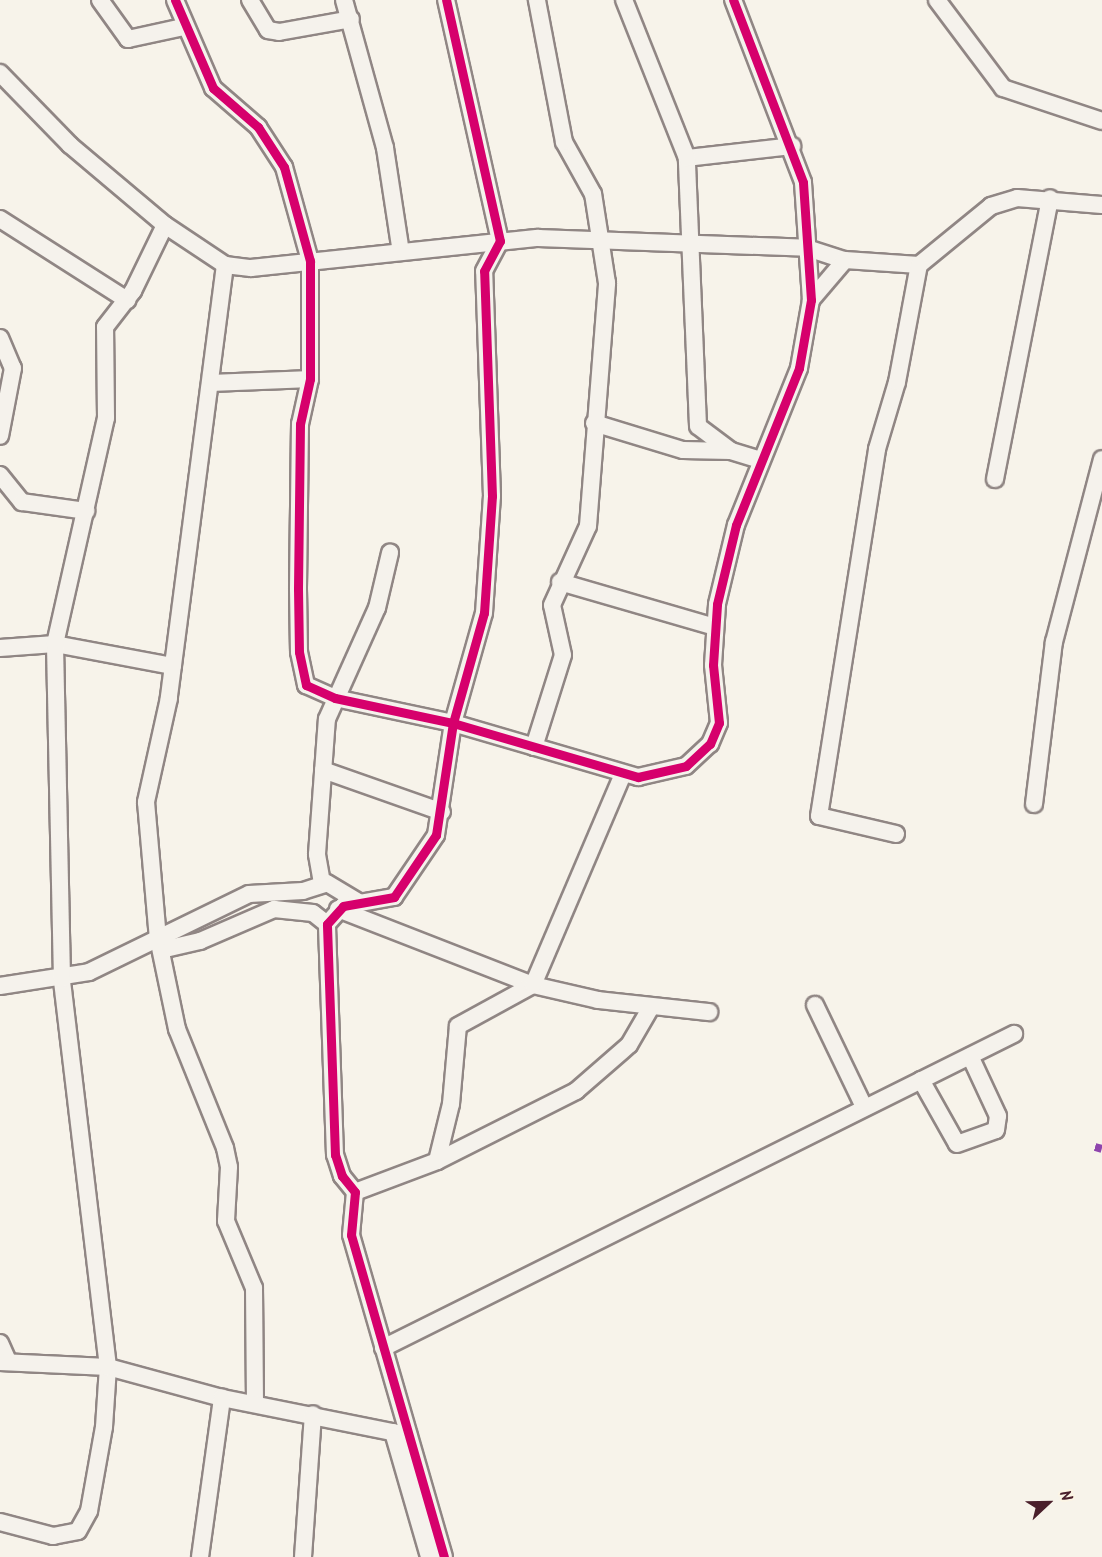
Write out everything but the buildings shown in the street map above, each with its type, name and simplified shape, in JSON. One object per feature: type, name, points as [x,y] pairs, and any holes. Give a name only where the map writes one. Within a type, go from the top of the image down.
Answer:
[{"type":"street","points":[[100,0],[128,39],[183,27]]},
{"type":"street","points":[[175,0],[183,27],[213,88],[272,144],[295,199],[310,261],[310,378],[300,424],[299,652],[306,685],[335,698],[453,723],[622,776],[669,773],[692,762],[710,744],[719,714],[715,627],[734,534],[760,460],[799,368],[812,300],[803,182],[792,146],[733,0]]},
{"type":"street","points":[[250,0],[268,30],[279,32],[351,19]]},
{"type":"street","points":[[344,0],[385,148],[401,252]]},
{"type":"street","points":[[429,1557],[383,1348],[351,1235],[356,1192],[342,1176],[335,1155],[327,924],[338,909],[359,902],[394,897],[435,835],[442,812],[453,723],[484,613],[492,496],[484,271],[500,241],[446,0]]},
{"type":"street","points":[[534,747],[563,655],[551,613],[560,582],[588,526],[594,423],[607,283],[604,242],[592,194],[564,142],[537,0]]},
{"type":"street","points":[[624,0],[687,158],[694,246],[698,426],[731,451]]},
{"type":"street","points":[[937,0],[1003,88],[1102,121]]},
{"type":"street","points":[[0,74],[70,145],[165,225],[225,265],[251,268],[500,241],[807,248],[845,260],[919,265]]},
{"type":"street","points":[[687,158],[792,146]]},
{"type":"street","points":[[896,834],[819,816],[877,449],[897,382],[919,265],[991,206],[1017,198],[1050,198],[1102,205]]},
{"type":"street","points":[[995,479],[1050,198]]},
{"type":"street","points":[[0,219],[128,300]]},
{"type":"street","points":[[0,1522],[53,1536],[78,1531],[85,1522],[104,1426],[108,1367],[62,979],[55,644],[106,418],[105,327],[128,300],[165,225]]},
{"type":"street","points":[[812,300],[845,260]]},
{"type":"street","points":[[225,265],[212,383],[173,666],[146,802],[159,944],[187,1061],[229,1167],[229,1234],[254,1288],[255,1403]]},
{"type":"street","points":[[0,339],[13,368],[0,436]]},
{"type":"street","points":[[212,383],[310,378]]},
{"type":"street","points":[[594,423],[684,450],[731,451],[760,460]]},
{"type":"street","points":[[1034,804],[1054,642],[1102,459]]},
{"type":"street","points":[[0,475],[6,496],[37,507],[86,511]]},
{"type":"street","points":[[322,883],[317,854],[327,719],[377,608],[390,553]]},
{"type":"street","points":[[560,582],[715,627]]},
{"type":"street","points":[[0,648],[55,644],[173,666]]},
{"type":"street","points":[[323,770],[442,812]]},
{"type":"street","points":[[436,1161],[451,1104],[458,1026],[532,985],[622,776]]},
{"type":"street","points":[[0,986],[62,979],[159,944],[249,894],[303,891],[322,883]]},
{"type":"street","points":[[322,883],[359,902]]},
{"type":"street","points":[[159,944],[200,941],[274,909],[312,913],[327,924]]},
{"type":"street","points":[[338,909],[532,985],[651,1007],[709,1012]]},
{"type":"street","points":[[815,1005],[864,1107]]},
{"type":"street","points":[[356,1192],[436,1161],[595,1078],[629,1045],[651,1007]]},
{"type":"street","points":[[383,1348],[1014,1034]]},
{"type":"street","points":[[921,1080],[957,1144],[996,1130],[998,1116],[970,1056]]},
{"type":"street","points":[[0,1343],[4,1362],[108,1367],[222,1398],[313,1414],[400,1433]]},
{"type":"street","points":[[200,1557],[222,1398]]},
{"type":"street","points":[[303,1557],[313,1414]]},
{"type":"street","points":[[400,1433],[444,1557]]},
{"type":"marked path","points":[[1095,1147],[1102,1149]]},
{"type":"cycle path","points":[[175,0],[213,88],[258,127],[284,167],[310,261],[310,379],[300,424],[298,589],[299,652],[306,685],[335,698],[453,723],[638,777],[686,766],[710,744],[719,723],[713,665],[717,604],[736,525],[799,368],[811,300],[803,182],[733,0]]},
{"type":"cycle path","points":[[444,1557],[351,1235],[355,1192],[342,1176],[335,1155],[327,924],[343,906],[394,897],[436,835],[453,723],[484,613],[492,496],[484,271],[500,241],[446,0]]}]
